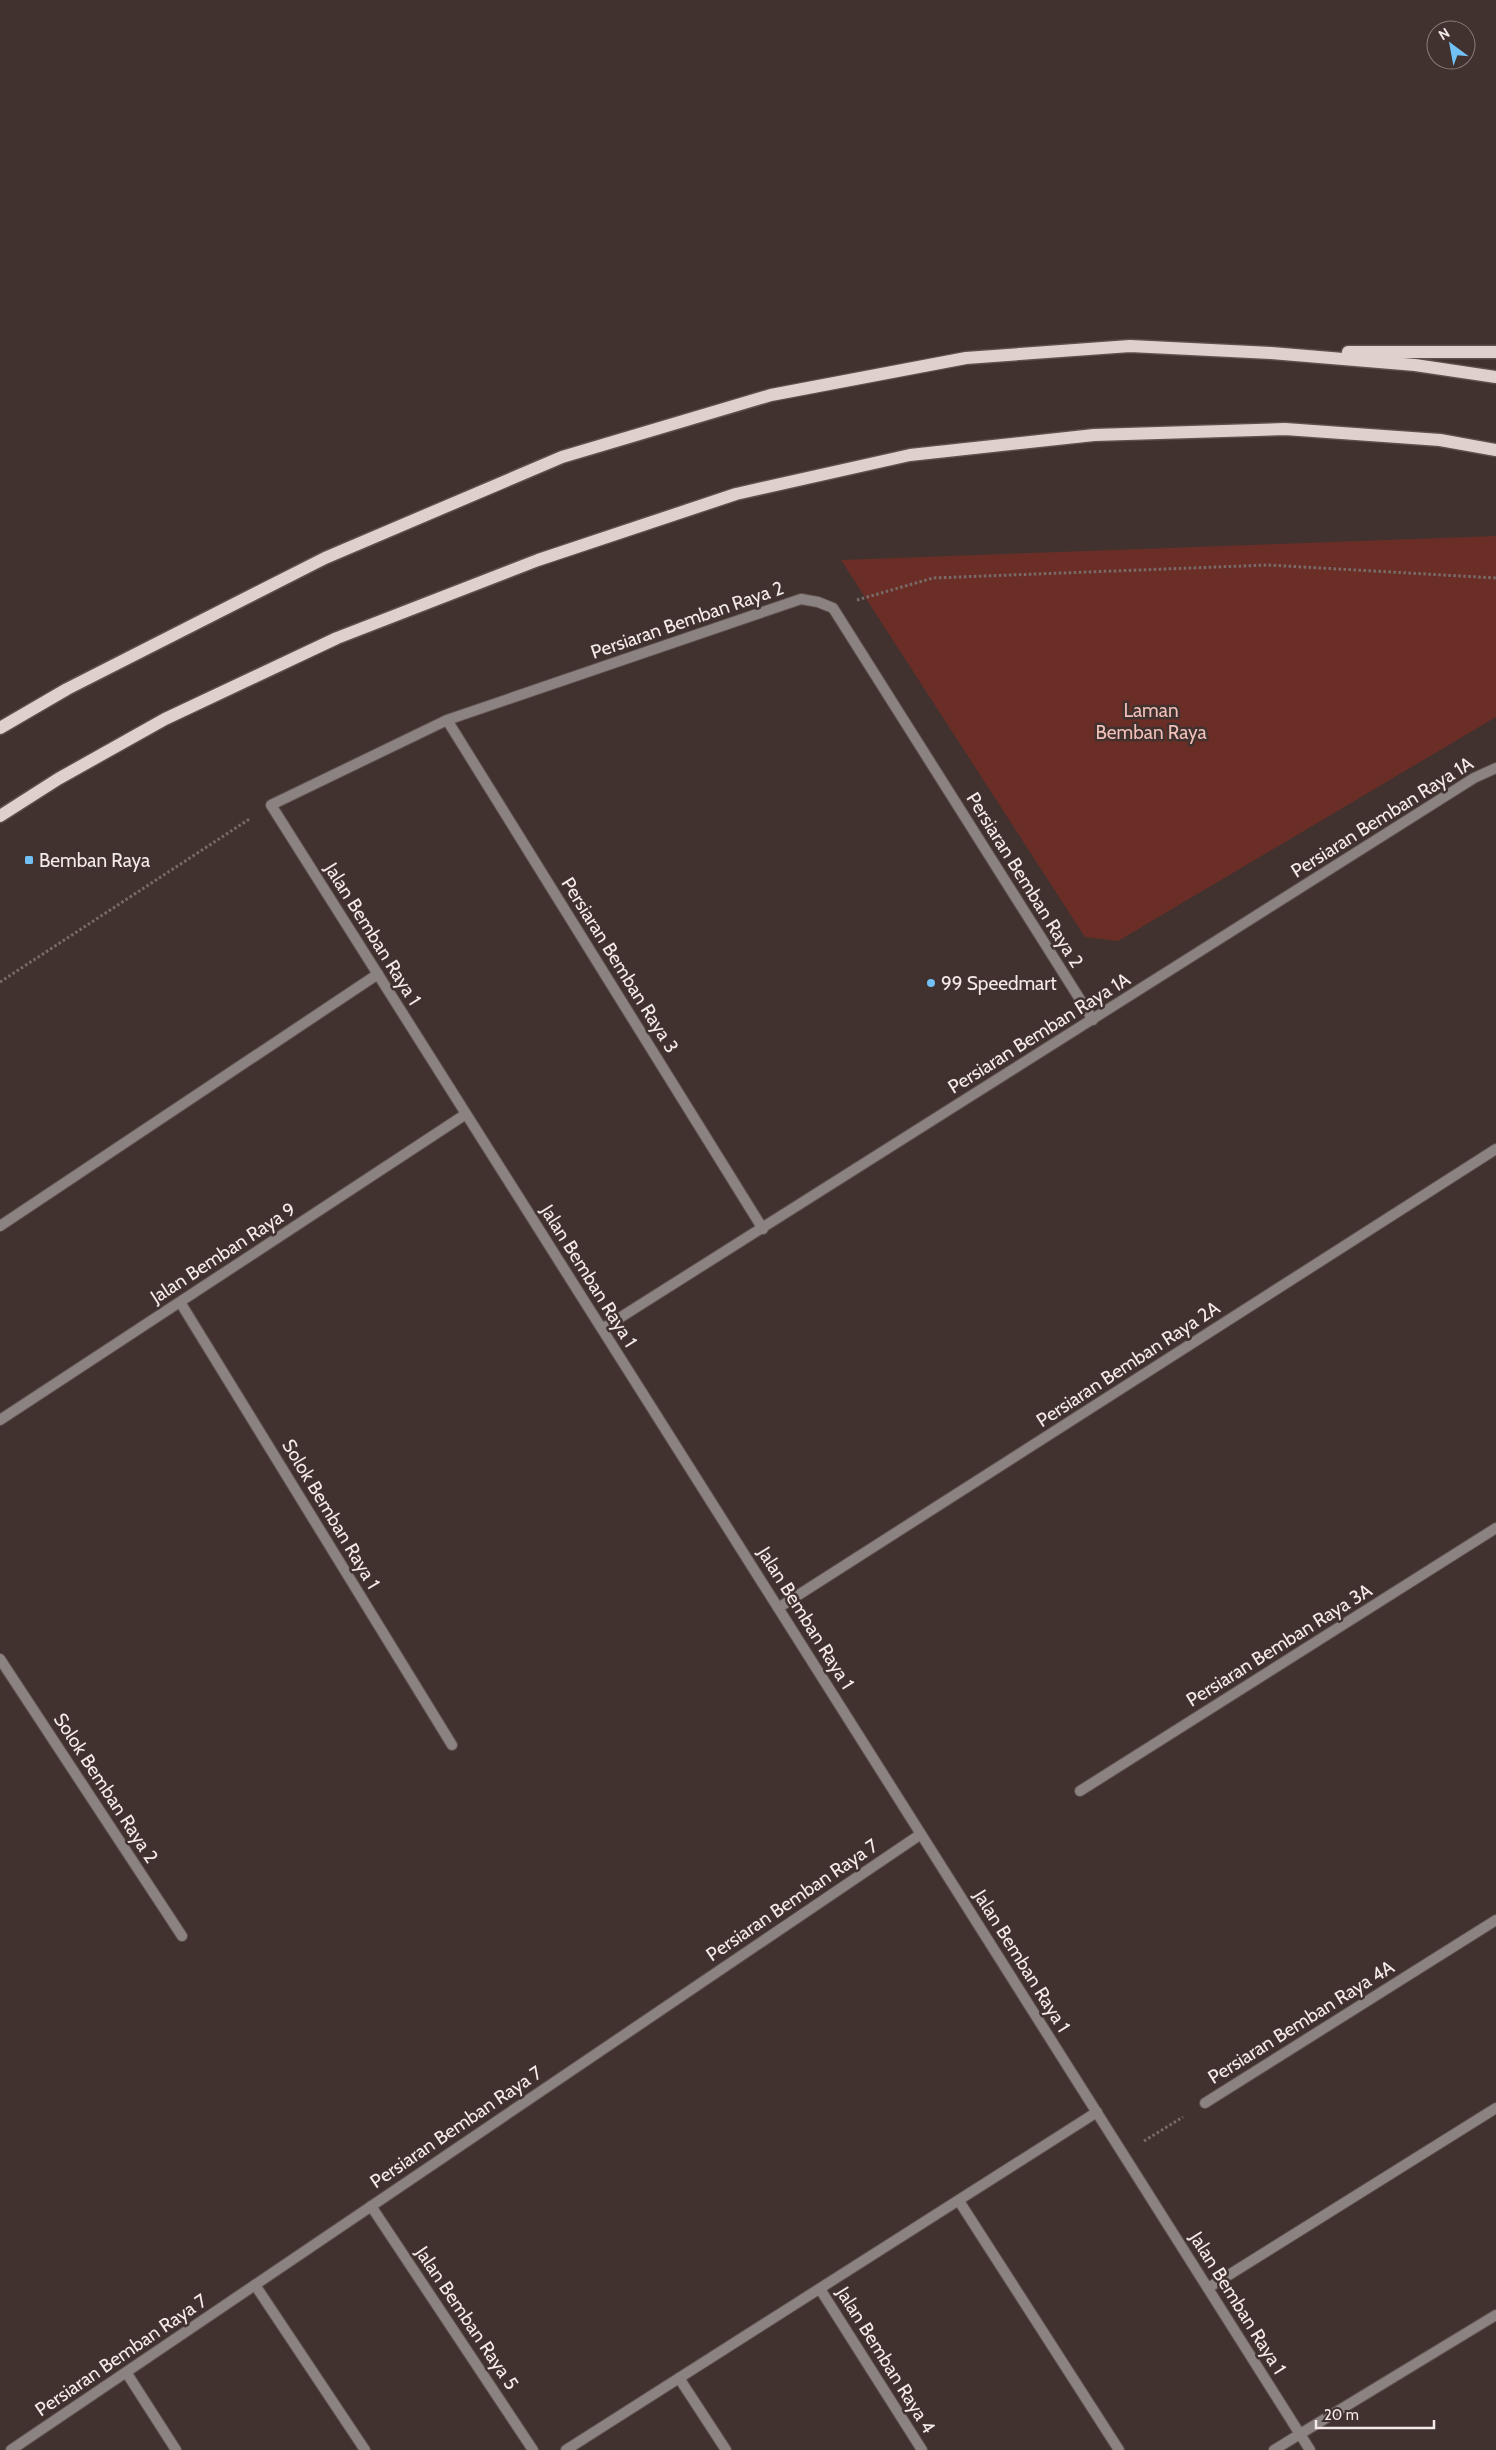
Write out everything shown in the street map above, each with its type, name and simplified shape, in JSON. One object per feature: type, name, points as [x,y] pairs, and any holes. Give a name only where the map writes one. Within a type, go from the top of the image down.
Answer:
[{"type":"main road","points":[[0,728],[67,689],[325,558],[562,457],[762,398],[966,358],[1130,346],[1270,352],[1496,352]]},
{"type":"main road","points":[[1270,352],[1415,365],[1496,378]]},
{"type":"main road","points":[[0,816],[58,779],[165,718],[337,638],[538,560],[736,494],[910,455],[1094,435],[1285,429],[1440,440],[1496,450]]},
{"type":"street","name":"Persiaran Bemban Raya 2","points":[[271,805],[447,720],[801,600],[818,602],[833,608],[1093,1020]]},
{"type":"street","name":"Persiaran Bemban Raya 3","points":[[447,720],[762,1229]]},
{"type":"street","name":"Persiaran Bemban Raya 1A","points":[[602,1329],[1474,778],[1496,768]]},
{"type":"street","name":"Jalan Bemban Raya 1","points":[[271,805],[1310,2450]]},
{"type":"street","points":[[0,1226],[378,974]]},
{"type":"street","name":"Jalan Bemban Raya 9","points":[[0,1420],[466,1114]]},
{"type":"street","name":"Persiaran Bemban Raya 2A","points":[[778,1608],[1496,1149]]},
{"type":"street","name":"Solok Bemban Raya 1","points":[[180,1302],[452,1745]]},
{"type":"street","name":"Persiaran Bemban Raya 3A","points":[[1080,1791],[1496,1528]]},
{"type":"street","name":"Solok Bemban Raya 2","points":[[0,1659],[182,1936]]},
{"type":"street","name":"Persiaran Bemban Raya 7","points":[[11,2450],[921,1834]]},
{"type":"street","name":"Persiaran Bemban Raya 4A","points":[[1205,2103],[1496,1920]]},
{"type":"street","points":[[1208,2288],[1496,2108]]},
{"type":"street","points":[[566,2450],[1096,2112]]},
{"type":"street","points":[[959,2200],[1119,2450]]},
{"type":"street","name":"Jalan Bemban Raya 5","points":[[371,2206],[534,2450]]},
{"type":"street","points":[[255,2285],[365,2450]]},
{"type":"street","name":"Jalan Bemban Raya 4","points":[[820,2289],[922,2450]]},
{"type":"street","points":[[1274,2450],[1496,2315]]},
{"type":"street","points":[[126,2372],[176,2450]]},
{"type":"street","points":[[679,2378],[726,2450]]},
{"type":"path","points":[[833,608],[933,578],[1268,565],[1496,578]]},
{"type":"path","points":[[0,982],[271,805]]},
{"type":"path","name":"Persiaran Bemban Raya 4A","points":[[1124,2154],[1205,2103]]},
{"type":"green space","name":"Laman Bemban Raya","points":[[1496,536],[1496,717],[1118,941],[1085,937],[841,560]]},
{"type":"place","name":"Bemban Raya","points":[[29,860]]},
{"type":"place","name":"99 Speedmart","points":[[931,983]]}]
